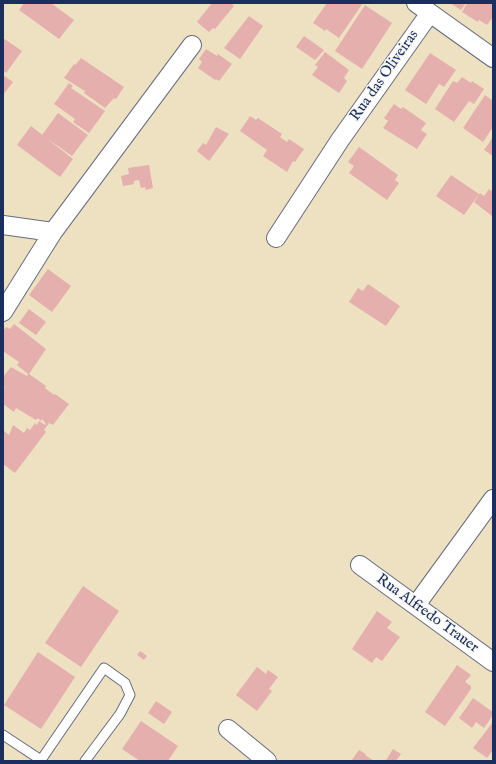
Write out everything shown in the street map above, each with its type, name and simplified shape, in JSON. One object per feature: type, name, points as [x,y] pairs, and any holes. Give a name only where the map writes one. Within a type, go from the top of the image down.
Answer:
[{"type":"street","points":[[423,8],[493,58]]},
{"type":"street","name":"Rua das Oliveiras","points":[[276,238],[423,8]]},
{"type":"street","points":[[3,312],[53,232],[192,45]]},
{"type":"street","points":[[3,225],[53,232]]},
{"type":"street","points":[[416,605],[493,499]]},
{"type":"street","name":"Rua Alfredo Trauer","points":[[360,565],[493,662]]},
{"type":"street","points":[[228,729],[267,761]]},
{"type":"lane","points":[[3,735],[42,760],[104,668],[125,683],[130,695],[120,714],[85,761]]},
{"type":"building","points":[[24,3],[51,3],[74,20],[59,39],[19,10]]},
{"type":"building","points":[[212,3],[231,3],[234,6],[215,29],[213,28],[209,32],[197,22]]},
{"type":"building","points":[[327,3],[363,3],[339,38],[326,29],[325,31],[313,23]]},
{"type":"building","points":[[450,3],[466,3],[461,10]]},
{"type":"building","points":[[467,3],[493,3],[493,17],[487,25],[479,20],[478,22],[462,12]]},
{"type":"building","points":[[365,5],[392,23],[362,69],[335,51]]},
{"type":"building","points":[[249,16],[263,26],[240,59],[224,48]]},
{"type":"building","points":[[304,36],[324,50],[315,60],[296,47]]},
{"type":"building","points":[[3,38],[22,51],[6,73],[3,71]]},
{"type":"building","points":[[206,49],[217,56],[218,54],[232,64],[219,81],[216,79],[215,80],[198,68],[202,62],[199,59]]},
{"type":"building","points":[[325,52],[349,70],[344,78],[347,81],[339,93],[312,75],[318,67],[315,65]]},
{"type":"building","points":[[430,53],[456,70],[444,87],[439,84],[426,104],[405,90]]},
{"type":"building","points":[[81,58],[124,87],[116,99],[114,98],[105,108],[84,93],[85,91],[64,78],[74,64],[75,65]]},
{"type":"building","points":[[3,75],[13,82],[3,95]]},
{"type":"building","points":[[462,77],[471,83],[472,81],[484,89],[474,104],[469,101],[454,122],[435,109],[453,81],[457,83]]},
{"type":"building","points":[[69,83],[73,86],[71,88],[105,111],[89,133],[73,122],[75,119],[54,104]]},
{"type":"building","points":[[485,95],[493,101],[493,127],[483,142],[463,128]]},
{"type":"building","points":[[394,104],[401,109],[403,107],[426,123],[421,130],[427,134],[417,149],[383,128],[388,121],[384,118]]},
{"type":"building","points":[[58,113],[88,135],[72,156],[42,135]]},
{"type":"building","points":[[250,116],[256,120],[258,118],[282,134],[280,137],[287,142],[289,139],[304,149],[295,162],[293,161],[287,172],[263,156],[267,150],[240,131]]},
{"type":"building","points":[[31,126],[73,159],[60,177],[17,145]]},
{"type":"building","points":[[216,127],[229,134],[209,161],[197,151],[203,143],[206,145]]},
{"type":"building","points":[[493,137],[493,156],[484,150]]},
{"type":"building","points":[[359,147],[398,175],[395,180],[399,183],[387,200],[349,173],[354,166],[348,162]]},
{"type":"building","points":[[149,165],[153,188],[146,190],[145,187],[141,188],[139,180],[134,181],[134,184],[123,186],[121,176],[129,174],[128,168]]},
{"type":"building","points":[[451,175],[479,194],[464,215],[436,196]]},
{"type":"building","points":[[489,189],[493,192],[492,216],[474,202],[480,193],[484,196]]},
{"type":"building","points":[[48,269],[71,286],[52,312],[29,295]]},
{"type":"building","points":[[368,284],[400,306],[386,326],[349,302],[358,288],[363,291]]},
{"type":"building","points":[[29,309],[46,322],[36,335],[19,323]]},
{"type":"building","points":[[14,324],[46,349],[29,374],[46,386],[45,388],[54,395],[55,394],[69,404],[53,425],[49,423],[44,430],[46,432],[15,473],[3,464],[4,431],[9,435],[13,425],[24,433],[27,428],[30,430],[35,423],[37,425],[39,421],[45,425],[46,424],[42,419],[41,421],[38,418],[36,420],[16,408],[14,412],[3,404],[3,391],[5,387],[3,386],[3,377],[11,367],[27,376],[28,374],[17,365],[19,362],[3,351],[3,331],[6,327],[10,329]]},
{"type":"building","points":[[83,586],[119,611],[81,667],[45,643]]},
{"type":"building","points":[[377,611],[392,622],[387,628],[400,637],[382,661],[376,657],[372,663],[352,649]]},
{"type":"building","points":[[140,651],[147,656],[144,660],[137,655]]},
{"type":"building","points":[[38,652],[75,677],[41,729],[4,705]]},
{"type":"building","points":[[457,665],[471,675],[465,682],[471,686],[471,689],[445,726],[425,712]]},
{"type":"building","points":[[257,667],[266,674],[268,670],[278,677],[269,689],[272,691],[257,711],[236,695]]},
{"type":"building","points":[[473,698],[493,712],[493,715],[484,728],[476,722],[472,728],[459,718]]},
{"type":"building","points":[[156,701],[172,712],[164,724],[148,713]]},
{"type":"building","points":[[141,721],[178,746],[168,761],[140,761],[122,749]]},
{"type":"building","points":[[493,722],[493,750],[487,758],[473,748]]},
{"type":"building","points":[[393,749],[401,754],[396,761],[386,760]]},
{"type":"building","points":[[359,750],[366,754],[365,755],[374,761],[351,761]]}]
